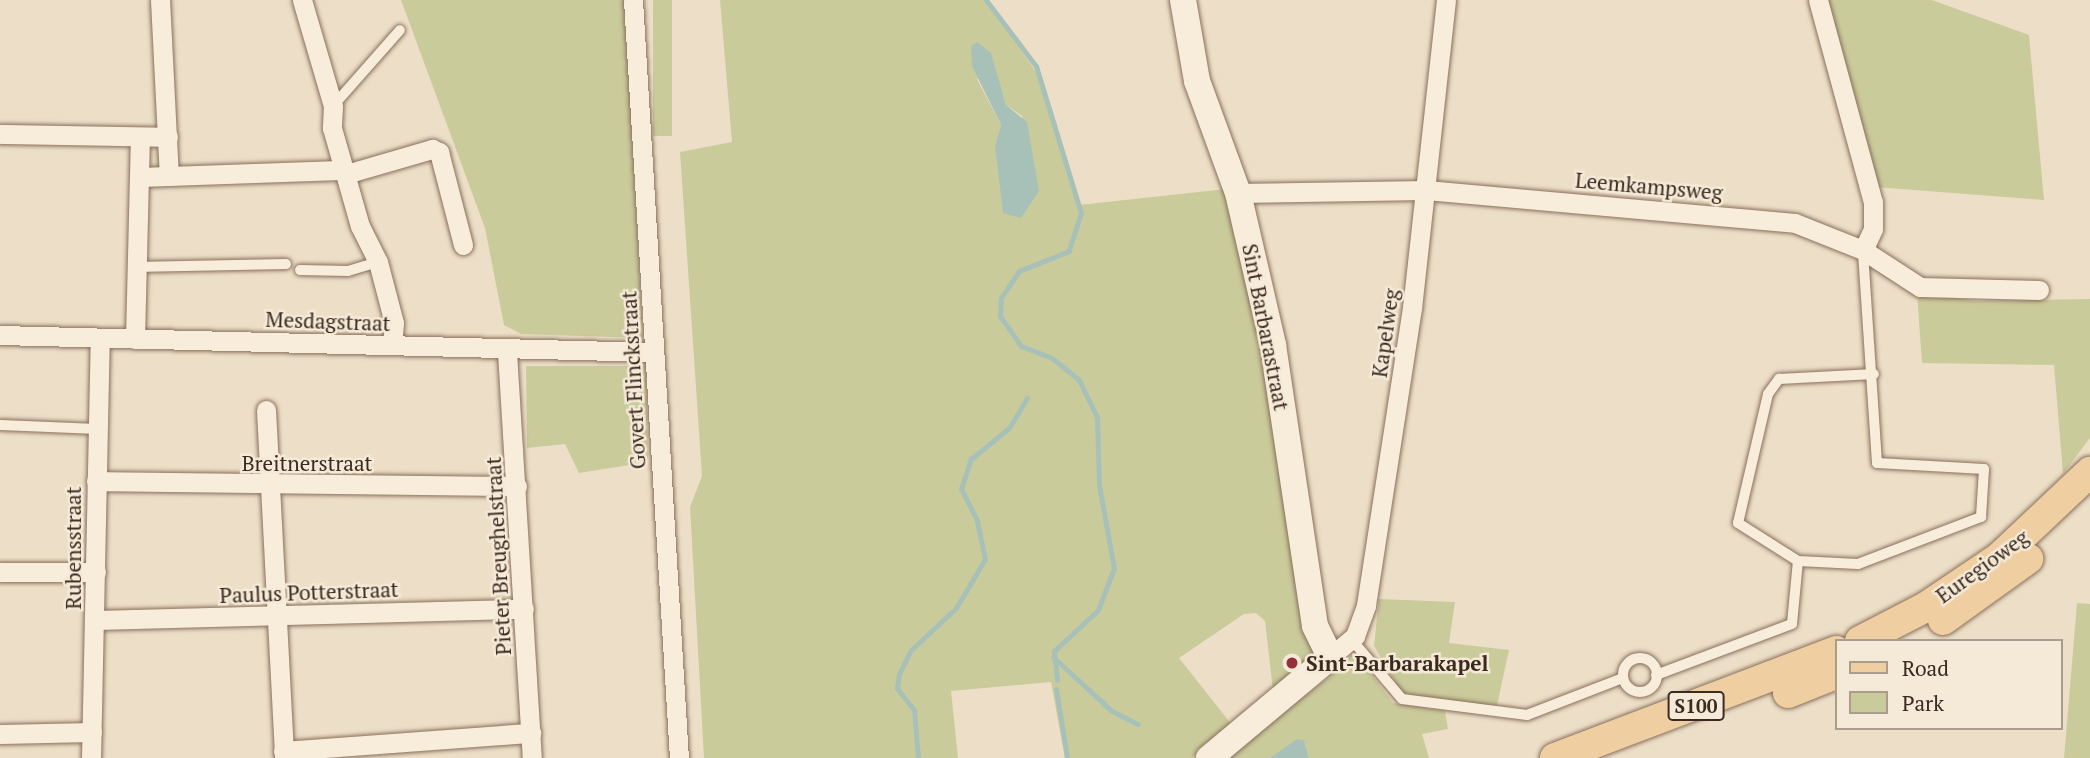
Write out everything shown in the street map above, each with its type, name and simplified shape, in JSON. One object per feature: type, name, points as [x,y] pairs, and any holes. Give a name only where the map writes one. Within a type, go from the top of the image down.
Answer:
[{"type":"main road","name":"Euregioweg","points":[[1864,639],[1926,607],[2000,556],[2090,472]]},
{"type":"main road","name":"Euregioweg","points":[[1910,639],[2010,575],[2090,500]]},
{"type":"main road","name":"S100","points":[[1555,758],[1834,652]]},
{"type":"main road","name":"S100","points":[[1611,758],[1834,675]]},
{"type":"street","points":[[160,0],[169,176]]},
{"type":"street","points":[[302,0],[333,106],[332,128],[378,262],[394,323],[393,345]]},
{"type":"street","name":"Govert Flinckstraat","points":[[633,0],[679,758]]},
{"type":"street","name":"Sint Barbarastraat","points":[[1183,0],[1197,81],[1238,193],[1273,345],[1315,626],[1330,657]]},
{"type":"street","name":"Kapelweg","points":[[1352,640],[1366,605],[1426,190],[1446,0]]},
{"type":"street","points":[[1818,0],[1873,202],[1873,229],[1863,250]]},
{"type":"street","points":[[0,134],[168,137]]},
{"type":"street","points":[[135,338],[134,267],[142,177],[140,137]]},
{"type":"street","points":[[142,177],[345,172],[432,149],[439,152],[463,245]]},
{"type":"street","name":"Leemkampsweg","points":[[1238,193],[1426,190],[1795,223],[1863,250],[1920,287],[2039,290]]},
{"type":"street","name":"Mesdagstraat","points":[[0,335],[393,345],[507,352],[654,352]]},
{"type":"street","name":"Rubensstraat","points":[[91,758],[100,338]]},
{"type":"street","name":"Pieter Breughelstraat","points":[[507,352],[532,758]]},
{"type":"street","points":[[266,410],[283,754],[531,733]]},
{"type":"street","name":"Breitnerstraat","points":[[96,481],[269,487],[517,486]]},
{"type":"street","points":[[0,572],[96,572]]},
{"type":"street","name":"Paulus Potterstraat","points":[[96,620],[524,608]]},
{"type":"street","points":[[1209,758],[1352,640]]},
{"type":"street","points":[[0,734],[92,732]]},
{"type":"lane","points":[[333,106],[400,30]]},
{"type":"lane","points":[[1863,250],[1874,374],[1877,463],[1984,470],[1981,517],[1857,564],[1798,561],[1738,523],[1768,394],[1779,379],[1874,374]]},
{"type":"lane","points":[[300,270],[348,271],[378,262]]},
{"type":"lane","points":[[134,267],[286,264]]},
{"type":"lane","points":[[0,425],[98,429]]},
{"type":"lane","points":[[1657,675],[1649,661],[1638,658],[1625,667],[1623,678],[1628,688],[1644,692],[1657,675],[1792,624],[1798,561]]},
{"type":"lane","points":[[1352,640],[1402,699],[1527,715],[1623,678]]},
{"type":"green space","points":[[401,0],[625,0],[643,338],[521,334],[504,325],[485,228]]},
{"type":"green space","points":[[653,0],[672,0],[672,136],[653,136]]},
{"type":"green space","points":[[720,0],[986,0],[1037,73],[1079,205],[1226,189],[1251,291],[1289,538],[1328,642],[1273,690],[1265,621],[1256,613],[1244,614],[1179,658],[1232,725],[1191,758],[1065,758],[1051,682],[951,691],[958,758],[704,758],[690,507],[702,476],[680,152],[732,142]],"holes":[[[995,71],[1006,105],[1022,116],[1031,153],[995,145],[1001,125],[977,79]]]},
{"type":"green space","points":[[1823,0],[1932,0],[2029,35],[2044,200],[1875,187]]},
{"type":"green space","points":[[1917,293],[1975,301],[2090,299],[2090,438],[2063,474],[2054,365],[1922,363]]},
{"type":"green space","points":[[526,366],[646,366],[648,462],[579,473],[565,444],[527,448]]},
{"type":"green space","points":[[1379,599],[1455,602],[1449,643],[1509,650],[1496,710],[1402,693],[1374,646]]},
{"type":"green space","points":[[2077,603],[2090,604],[2090,758],[2064,758]]},
{"type":"green space","points":[[1354,652],[1393,703],[1445,711],[1448,729],[1422,734],[1429,758],[1309,758],[1304,741],[1270,758],[1219,758],[1334,674]]},
{"type":"water","points":[[977,42],[991,53],[1006,105],[1027,122],[1039,191],[1021,218],[1003,213],[995,145],[1001,125],[972,66],[971,46]]},
{"type":"water","points":[[1297,739],[1304,740],[1309,758],[1270,758]]},
{"type":"waterway","points":[[986,0],[1036,66],[1081,213],[1069,251],[1019,271],[1001,298],[1000,316],[1021,346],[1052,358],[1079,380],[1097,417],[1099,485],[1114,568],[1098,610],[1054,651],[1057,680]]},
{"type":"waterway","points":[[918,758],[914,710],[897,688],[899,674],[910,651],[956,608],[985,559],[977,520],[961,489],[971,459],[1009,428],[1027,398]]},
{"type":"waterway","points":[[1053,657],[1112,711],[1138,724]]},
{"type":"waterway","points":[[1056,689],[1067,758]]},
{"type":"place","name":"Sint-Barbarakapel","points":[[1292,663]]}]
